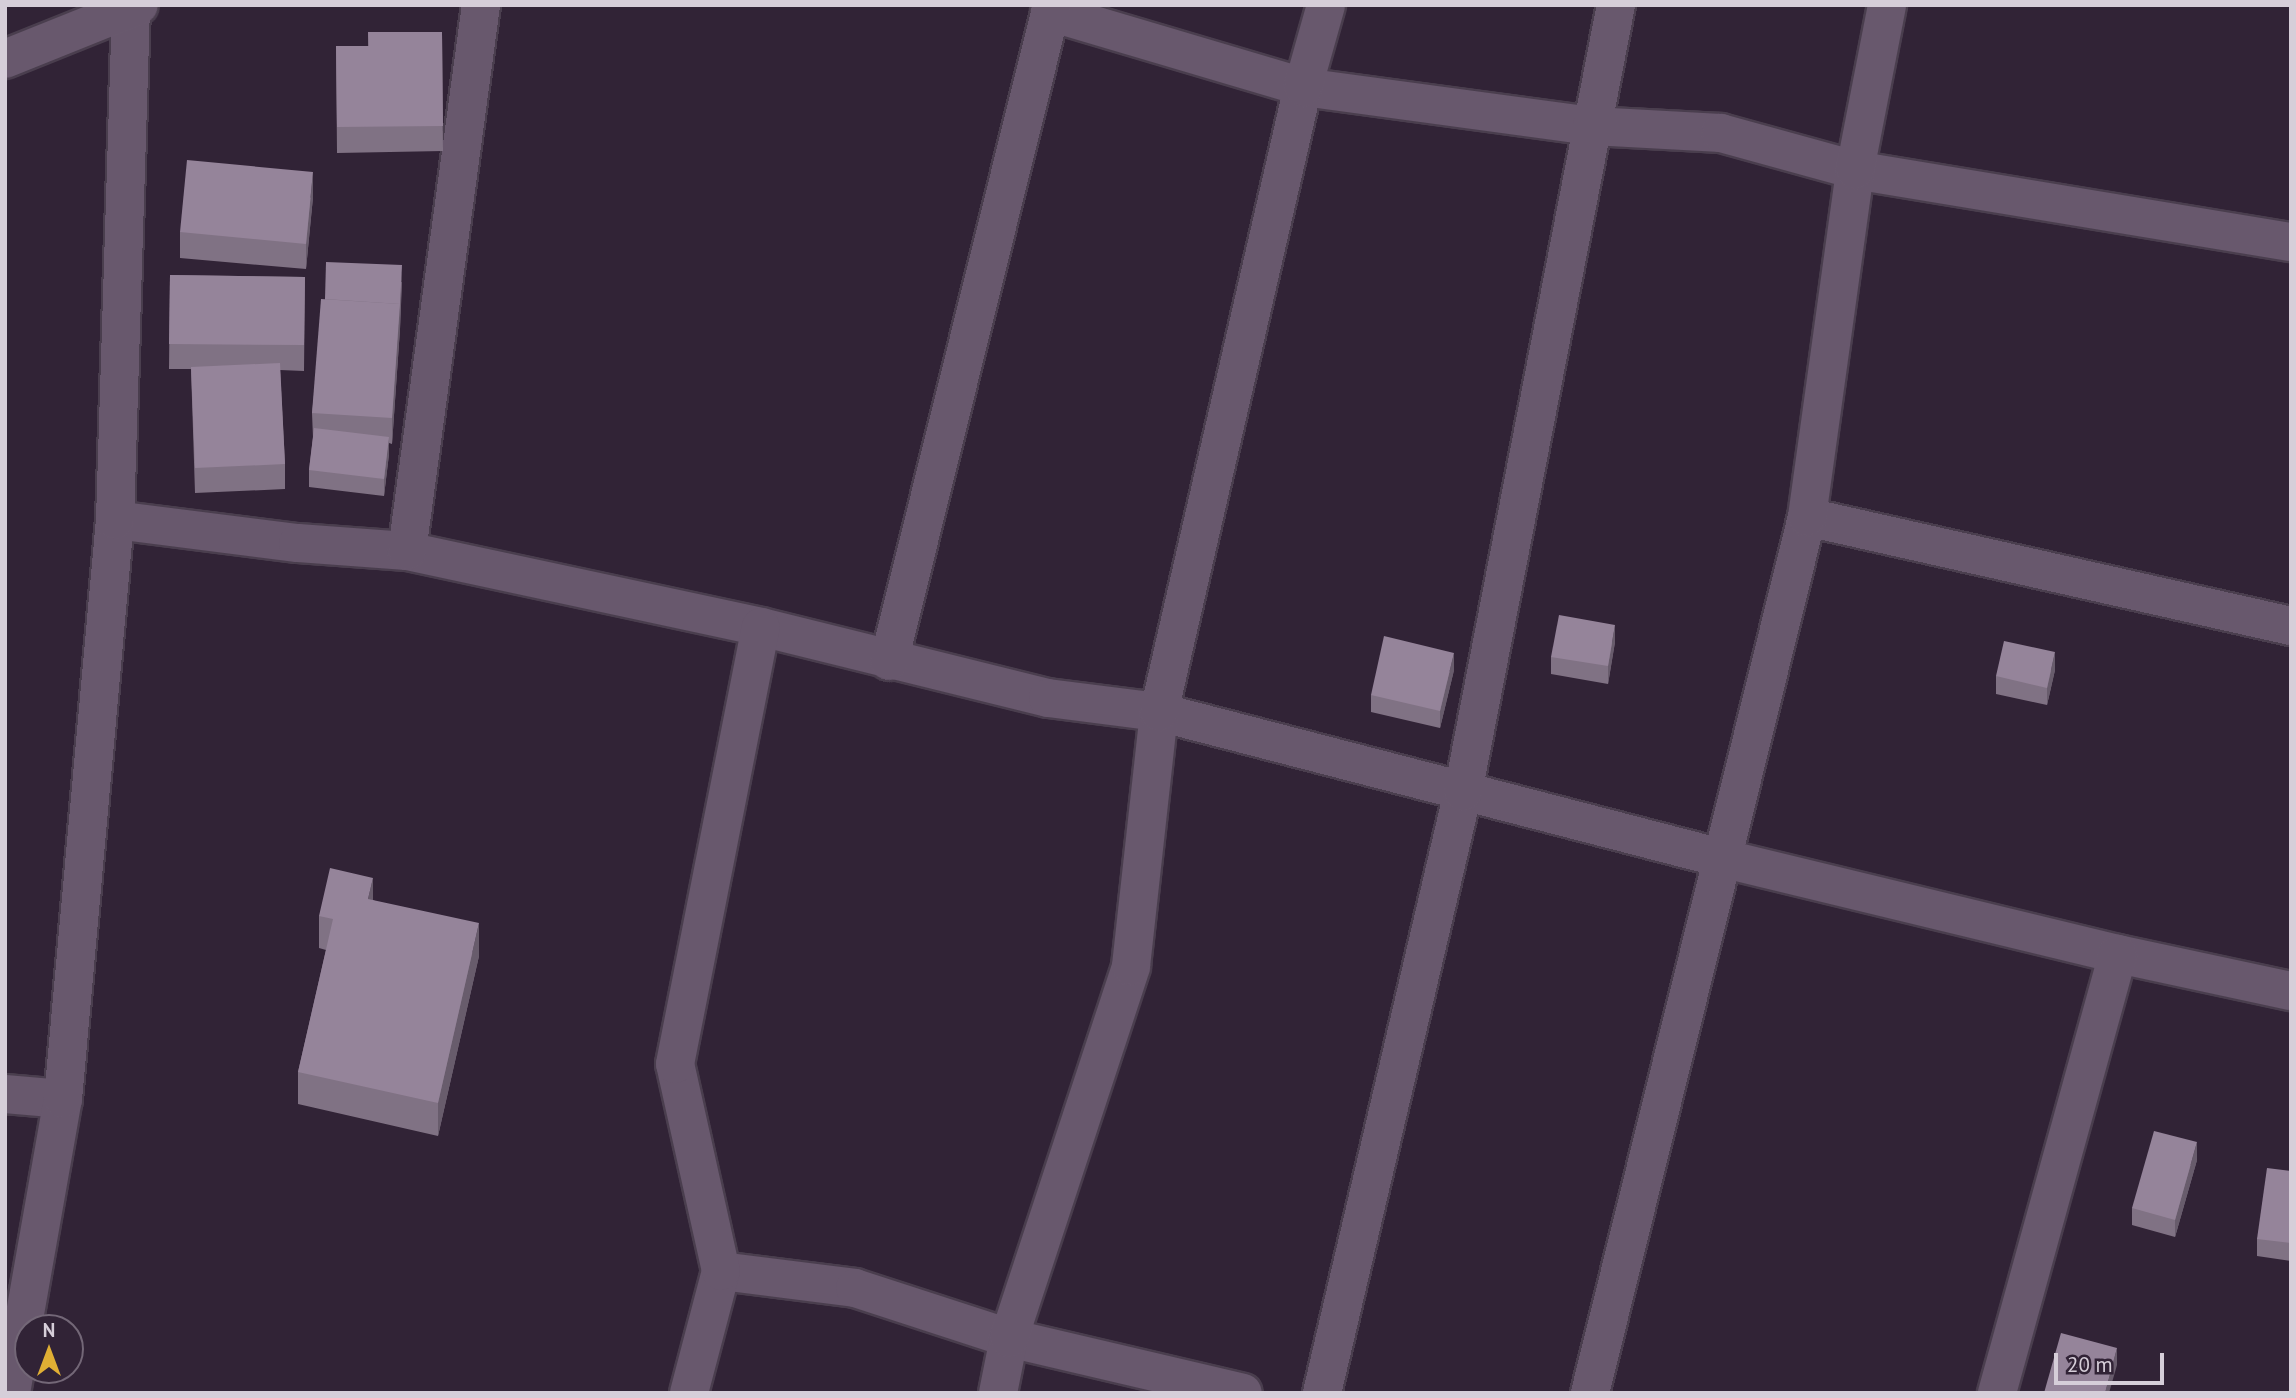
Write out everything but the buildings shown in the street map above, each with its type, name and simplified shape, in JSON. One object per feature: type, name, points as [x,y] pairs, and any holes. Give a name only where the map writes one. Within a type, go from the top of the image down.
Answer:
[{"type":"street","points":[[407,551],[481,5]]},
{"type":"street","points":[[998,1393],[1009,1338],[1131,966],[1159,712],[1303,87],[1326,5]]},
{"type":"street","points":[[1322,1393],[1463,792],[1616,5]]},
{"type":"street","points":[[1590,1393],[1725,859],[1807,517],[1856,170],[1887,5]]},
{"type":"street","points":[[5,59],[135,6],[116,520],[80,875],[64,1099],[11,1393]]},
{"type":"street","points":[[889,661],[1051,9],[1303,87],[1592,126],[1721,133],[1856,170],[2291,242]]},
{"type":"street","points":[[1807,517],[2291,626]]},
{"type":"street","points":[[116,520],[407,551],[761,626],[889,661],[1048,698],[1159,712],[1725,859],[2118,954],[2291,991]]},
{"type":"street","points":[[689,1393],[721,1271],[675,1064],[761,626]]},
{"type":"street","points":[[1997,1393],[2118,954]]},
{"type":"street","points":[[5,1094],[64,1099]]},
{"type":"street","points":[[721,1271],[855,1288],[1009,1338],[1243,1393]]}]
